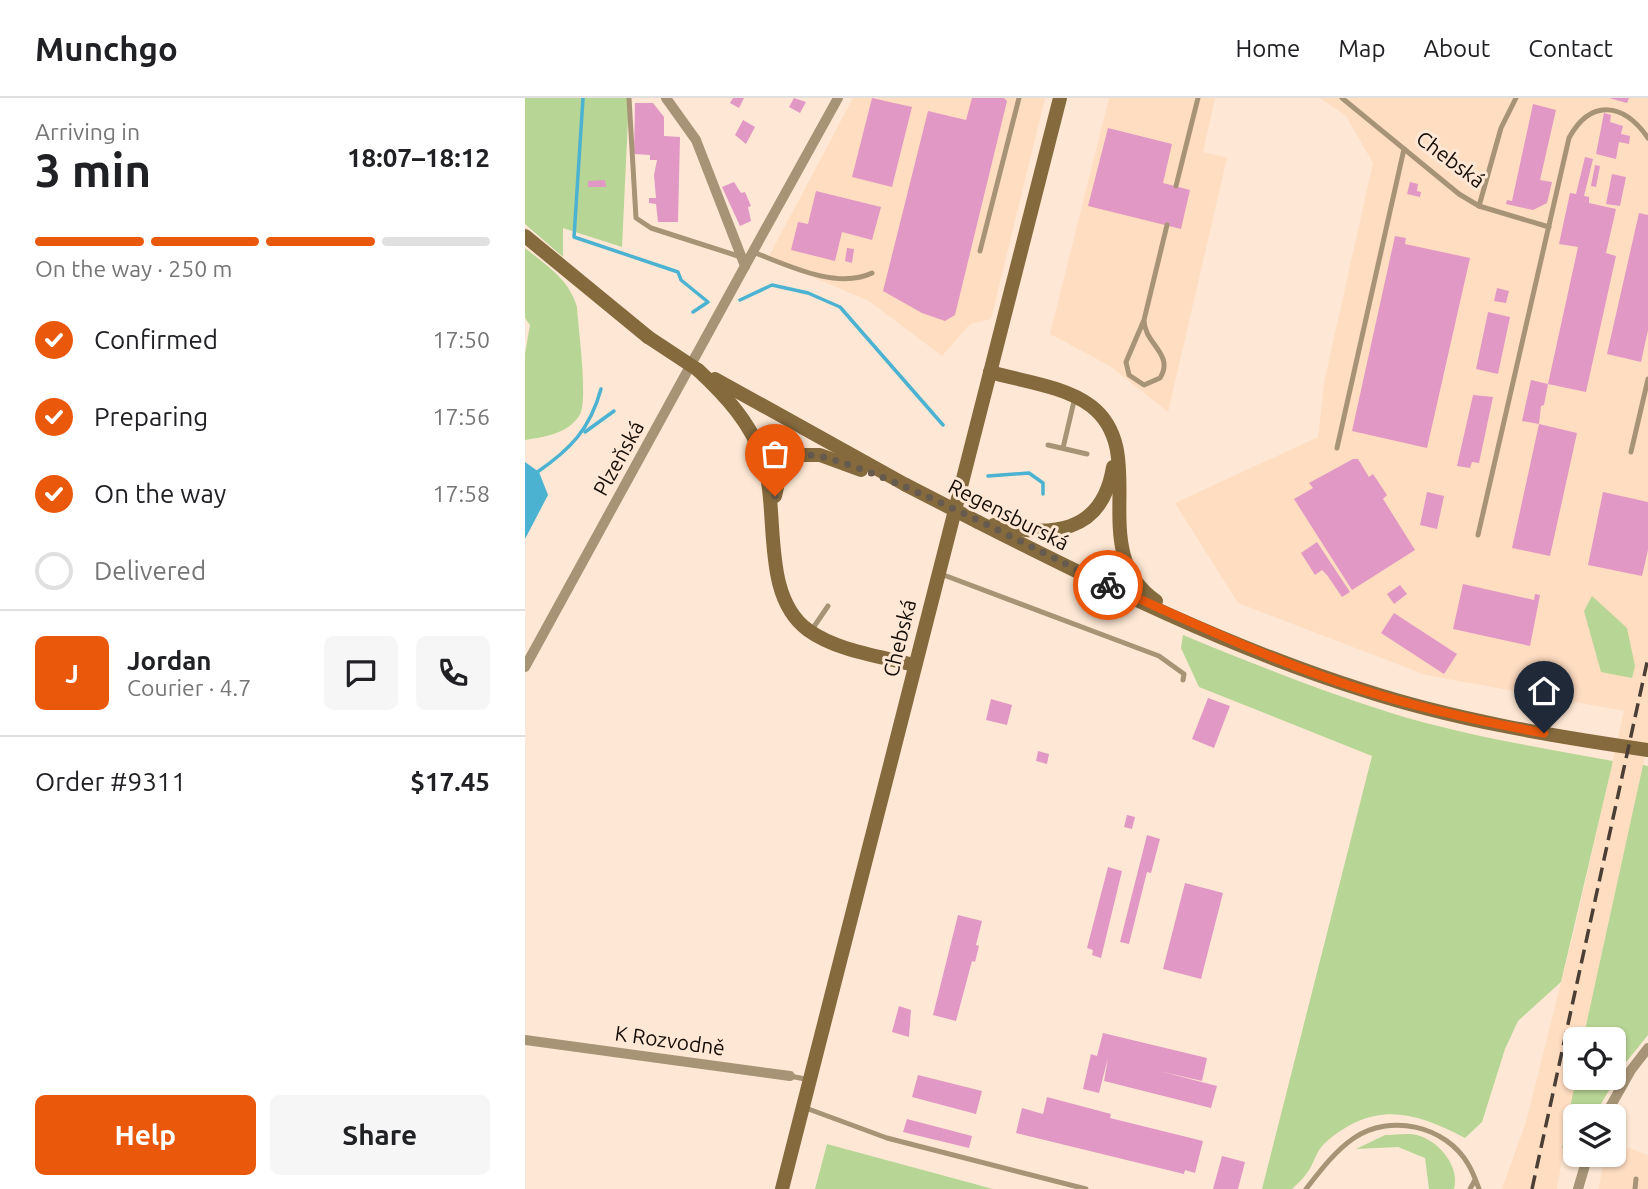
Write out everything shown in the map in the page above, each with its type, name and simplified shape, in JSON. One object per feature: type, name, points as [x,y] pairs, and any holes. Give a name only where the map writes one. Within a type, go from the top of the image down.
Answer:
[{"type":"main road","name":"Chebská","points":[[782,1189],[1060,98]]},
{"type":"main road","points":[[525,236],[634,327],[719,385],[757,442],[766,470],[773,511],[779,586],[792,613],[811,631],[837,644],[914,665]]},
{"type":"main road","points":[[990,372],[1075,396],[1093,407],[1113,438],[1118,467],[1118,526],[1123,558],[1149,597],[1190,621]]},
{"type":"main road","name":"Regensburská","points":[[719,385],[886,477],[978,522],[1009,533],[1190,621],[1361,690],[1444,714],[1648,750]]},
{"type":"main road","points":[[1009,533],[1065,529],[1091,514],[1103,498],[1112,477],[1113,438]]},
{"type":"main road","points":[[773,511],[781,470],[797,455],[820,455],[886,477]]},
{"type":"street","points":[[666,98],[696,140],[743,262]]},
{"type":"street","name":"Plzeňská","points":[[525,667],[743,262],[753,252],[838,98]]},
{"type":"street","name":"K Rozvodně","points":[[525,1040],[790,1076]]},
{"type":"street","points":[[1612,1104],[1631,1070],[1648,1048]]},
{"type":"street","points":[[1578,1189],[1584,1167]]},
{"type":"lane","points":[[629,98],[636,218],[651,228],[743,262]]},
{"type":"lane","points":[[980,251],[1019,98]]},
{"type":"lane","points":[[1177,186],[1198,98]]},
{"type":"lane","name":"Chebská","points":[[1342,98],[1459,194],[1479,206],[1501,128],[1516,98]]},
{"type":"lane","points":[[1478,535],[1569,138],[1578,122],[1597,109],[1619,111],[1637,122],[1648,138]]},
{"type":"lane","points":[[1338,448],[1404,149]]},
{"type":"lane","points":[[1479,206],[1549,227]]},
{"type":"lane","points":[[1144,320],[1146,334],[1162,354],[1165,367],[1160,378],[1144,385],[1133,380],[1126,369],[1128,355],[1144,320],[1167,225]]},
{"type":"lane","points":[[753,252],[789,266],[835,278],[857,280],[872,273]]},
{"type":"lane","points":[[1631,452],[1648,379]]},
{"type":"lane","points":[[1063,448],[1075,396]]},
{"type":"lane","points":[[1048,445],[1087,454]]},
{"type":"lane","points":[[938,573],[1159,656],[1184,674],[1183,680]]},
{"type":"lane","points":[[811,631],[828,606]]},
{"type":"lane","name":"K Rozvodně","points":[[790,1076],[810,1080]]},
{"type":"lane","points":[[803,1107],[887,1138],[1086,1189]]},
{"type":"lane","points":[[1306,1189],[1324,1166],[1355,1137],[1380,1126],[1418,1126],[1443,1139],[1467,1162],[1479,1189]]},
{"type":"lane","points":[[1635,1189],[1636,1179]]},
{"type":"lane","points":[[1470,1189],[1475,1180]]},
{"type":"shaded area","points":[[853,98],[1045,98],[991,319],[970,324],[942,356],[869,301],[768,258]]},
{"type":"shaded area","points":[[1109,98],[1215,98],[1203,152],[1227,158],[1168,412],[1110,366],[1050,334]]},
{"type":"shaded area","points":[[1320,98],[1648,98],[1648,743],[1586,1027],[1563,1027],[1563,1090],[1574,1090],[1572,1104],[1563,1104],[1563,1154],[1557,1189],[1502,1189],[1526,1122],[1575,927],[1624,711],[1426,675],[1238,603],[1175,503],[1318,437],[1324,383],[1373,163],[1346,116]]},
{"type":"shaded area","points":[[1626,1147],[1648,1155],[1648,1189],[1599,1189],[1602,1167],[1626,1167]]},
{"type":"green space","points":[[525,98],[629,98],[622,247],[563,228],[563,257],[525,224]]},
{"type":"green space","points":[[525,248],[563,281],[577,307],[583,397],[579,416],[568,427],[555,434],[525,440],[525,354],[530,325],[525,318]]},
{"type":"green space","points":[[1592,596],[1627,628],[1635,666],[1632,678],[1601,672],[1584,611]]},
{"type":"green space","points":[[1183,635],[1362,704],[1416,720],[1499,740],[1613,761],[1561,982],[1518,1021],[1505,1049],[1482,1122],[1465,1138],[1446,1128],[1410,1116],[1376,1116],[1342,1130],[1324,1144],[1307,1173],[1292,1189],[1262,1189],[1372,756],[1199,687],[1181,648]]},
{"type":"green space","points":[[1643,765],[1648,766],[1648,1035],[1626,1062],[1626,1027],[1586,1027]]},
{"type":"green space","points":[[1574,1090],[1609,1090],[1601,1104],[1571,1104]]},
{"type":"green space","points":[[1385,1135],[1416,1135],[1435,1144],[1451,1165],[1454,1189],[1429,1189],[1425,1158],[1398,1147],[1356,1149]]},
{"type":"green space","points":[[827,1144],[993,1189],[815,1189]]},
{"type":"water","points":[[525,462],[539,472],[548,495],[525,539]]},
{"type":"building","points":[[733,98],[744,98],[739,108],[730,103]]},
{"type":"building","points":[[794,98],[806,102],[800,113],[789,107]]},
{"type":"building","points":[[872,98],[912,107],[892,187],[852,177]]},
{"type":"building","points":[[972,98],[1004,98],[1007,101],[955,315],[945,321],[922,313],[883,291],[928,111],[966,120]]},
{"type":"building","points":[[1609,98],[1629,98],[1627,103]]},
{"type":"building","points":[[635,103],[653,103],[664,117],[664,136],[680,137],[678,222],[658,222],[656,204],[649,203],[649,198],[656,198],[654,175],[657,160],[650,160],[650,155],[634,154]]},
{"type":"building","points":[[1533,104],[1556,110],[1540,180],[1552,182],[1547,203],[1533,210],[1506,204],[1507,200],[1512,201]]},
{"type":"building","points":[[1604,113],[1611,115],[1610,122],[1623,126],[1621,134],[1630,136],[1629,144],[1619,142],[1616,159],[1596,154]]},
{"type":"building","points":[[743,120],[755,127],[746,144],[735,135]]},
{"type":"building","points":[[1108,128],[1172,144],[1163,183],[1190,190],[1181,229],[1088,206]]},
{"type":"building","points":[[1585,157],[1593,159],[1584,196],[1589,197],[1589,203],[1616,209],[1606,253],[1616,256],[1586,392],[1548,384],[1578,247],[1559,244],[1570,193],[1576,194]]},
{"type":"building","points":[[1595,165],[1600,166],[1596,187],[1591,186]]},
{"type":"building","points":[[1612,174],[1626,177],[1620,206],[1606,204]]},
{"type":"building","points":[[605,180],[606,187],[588,187],[588,181]]},
{"type":"building","points":[[734,182],[741,193],[745,192],[751,206],[748,207],[751,221],[740,226],[722,187]]},
{"type":"building","points":[[1410,182],[1418,184],[1420,197],[1407,194]]},
{"type":"building","points":[[816,191],[881,207],[872,240],[842,232],[835,261],[791,250],[798,222],[808,224]]},
{"type":"building","points":[[1639,213],[1648,215],[1648,330],[1641,362],[1607,354]]},
{"type":"building","points":[[1395,236],[1406,238],[1405,244],[1470,258],[1427,448],[1352,431]]},
{"type":"building","points":[[847,248],[854,249],[852,263],[845,261]]},
{"type":"building","points":[[1497,288],[1509,291],[1506,303],[1494,301]]},
{"type":"building","points":[[1488,312],[1510,317],[1498,374],[1476,369]]},
{"type":"building","points":[[1531,380],[1548,384],[1539,424],[1522,421]]},
{"type":"building","points":[[1473,395],[1493,397],[1479,463],[1472,462],[1470,468],[1457,466]]},
{"type":"building","points":[[1539,424],[1577,433],[1550,556],[1512,548]]},
{"type":"building","points":[[1353,459],[1358,459],[1369,477],[1373,474],[1387,495],[1383,499],[1415,550],[1352,590],[1294,499],[1313,488],[1309,483]]},
{"type":"building","points":[[1427,492],[1444,496],[1437,529],[1420,525]]},
{"type":"building","points":[[1603,492],[1648,502],[1648,550],[1642,576],[1588,565]]},
{"type":"building","points":[[1317,542],[1350,592],[1342,597],[1322,570],[1315,575],[1301,553]]},
{"type":"building","points":[[1463,584],[1534,600],[1535,594],[1540,595],[1530,646],[1453,629]]},
{"type":"building","points":[[1400,585],[1407,594],[1394,604],[1387,594]]},
{"type":"building","points":[[1394,613],[1457,654],[1444,674],[1381,633]]},
{"type":"building","points":[[1208,698],[1230,706],[1214,748],[1192,739]]},
{"type":"building","points":[[991,699],[1012,705],[1007,725],[986,720]]},
{"type":"building","points":[[1038,751],[1049,754],[1047,764],[1036,761]]},
{"type":"building","points":[[1127,815],[1135,817],[1132,829],[1124,827]]},
{"type":"building","points":[[1147,835],[1160,839],[1151,873],[1147,872],[1129,944],[1120,942]]},
{"type":"building","points":[[1108,867],[1122,871],[1101,958],[1092,955],[1093,950],[1087,948]]},
{"type":"building","points":[[1185,883],[1223,893],[1201,979],[1163,969]]},
{"type":"building","points":[[958,915],[982,921],[975,962],[972,961],[956,1021],[933,1015]]},
{"type":"building","points":[[899,1006],[911,1010],[909,1037],[892,1032]]},
{"type":"building","points":[[1103,1033],[1207,1058],[1202,1081],[1159,1071],[1217,1086],[1211,1108],[1104,1081],[1108,1058],[1099,1093],[1083,1089],[1091,1054],[1097,1056]]},
{"type":"building","points":[[918,1075],[982,1091],[976,1114],[912,1097]]},
{"type":"building","points":[[1047,1097],[1111,1114],[1110,1118],[1203,1141],[1195,1173],[1185,1170],[1184,1174],[1016,1133],[1022,1108],[1043,1114]]},
{"type":"building","points":[[907,1119],[972,1136],[969,1148],[903,1132]]},
{"type":"building","points":[[1222,1156],[1245,1162],[1238,1189],[1213,1189]]},
{"type":"waterway","points":[[583,98],[574,237],[678,272],[681,280],[708,302],[693,312]]},
{"type":"waterway","points":[[740,300],[772,285],[808,293],[840,307],[943,425]]},
{"type":"waterway","points":[[536,473],[578,437],[591,416],[601,389]]},
{"type":"waterway","points":[[585,432],[614,411]]},
{"type":"waterway","points":[[988,476],[1029,473],[1043,483],[1043,494]]},
{"type":"railway","points":[[1532,1189],[1648,658]]},
{"type":"way so far","points":[[775,496],[781,470],[789,460],[797,455],[820,455],[906,485],[1108,585]]},
{"type":"route","points":[[1108,585],[1232,640],[1361,690],[1444,714],[1544,733]]}]
